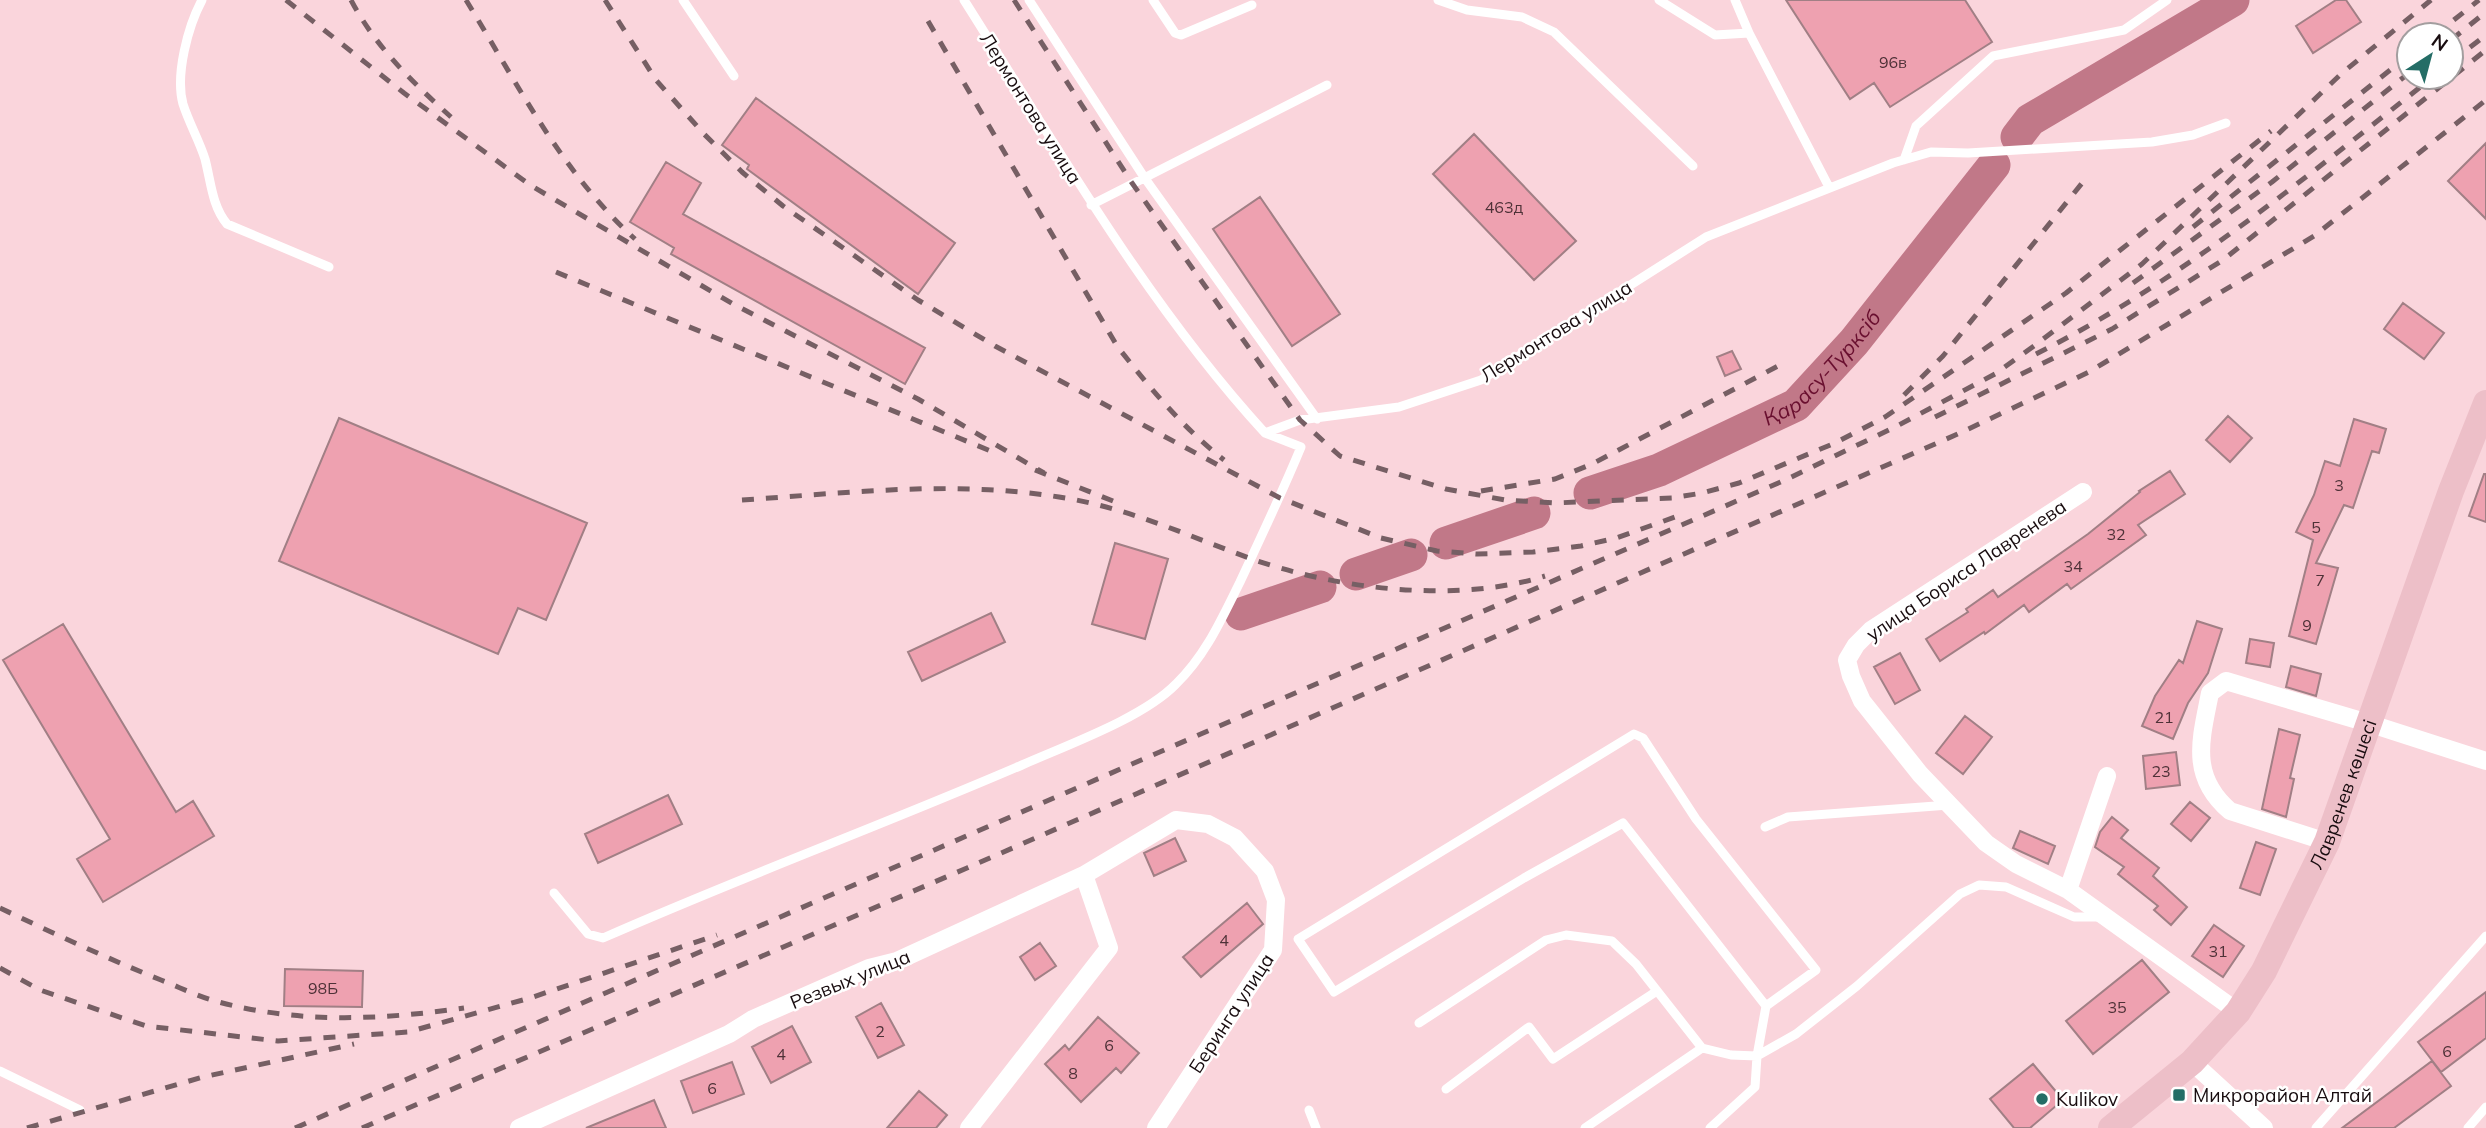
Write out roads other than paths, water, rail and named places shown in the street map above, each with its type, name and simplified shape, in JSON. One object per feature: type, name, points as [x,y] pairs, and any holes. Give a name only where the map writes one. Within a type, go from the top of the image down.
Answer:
[{"type":"main road","name":"Лавренев көшесі","points":[[2111,1128],[2192,1062],[2238,1012],[2264,971],[2326,842],[2451,491],[2486,403]]},
{"type":"street","name":"улица Бориса Лавренева","points":[[2084,492],[1871,630],[1856,645],[1847,660],[1851,676],[1862,701],[1920,774],[1986,843],[2016,863],[2068,890],[2238,1012]]},
{"type":"street","points":[[2326,842],[2230,811],[2219,801],[2200,764],[2200,743],[2210,693],[2226,681],[2486,761]]},
{"type":"street","points":[[2068,890],[2107,776]]},
{"type":"street","name":"Резвых улица","points":[[519,1128],[729,1034],[753,1019],[869,968],[897,961],[1084,875],[1176,820]]},
{"type":"street","name":"Беринга улица","points":[[1156,1128],[1273,950],[1274,938],[1276,900],[1265,872],[1235,838],[1208,824],[1176,820]]},
{"type":"street","points":[[969,1128],[1109,948],[1084,875]]},
{"type":"street","points":[[2192,1062],[2264,1128]]},
{"type":"lane","points":[[202,0],[191,20],[181,84],[183,102],[201,146],[217,212],[227,224],[329,267]]},
{"type":"lane","points":[[683,0],[734,76]]},
{"type":"lane","name":"Лермонтова улица","points":[[964,0],[1091,205],[1225,389],[1265,433],[1300,420],[1399,407],[1481,380],[1706,237],[1904,160],[1931,152],[1981,152],[2151,142],[2193,135],[2226,123]]},
{"type":"lane","points":[[1029,0],[1144,177],[1317,419]]},
{"type":"lane","points":[[1153,0],[1175,33],[1181,35],[1252,5]]},
{"type":"lane","points":[[1438,0],[1467,10],[1522,17],[1554,32],[1693,166]]},
{"type":"lane","points":[[1659,0],[1715,35],[1749,33]]},
{"type":"lane","points":[[1735,0],[1749,33],[1829,187]]},
{"type":"lane","points":[[1904,160],[1916,126],[1993,56],[2124,30],[2166,0]]},
{"type":"lane","points":[[1091,205],[1327,85]]},
{"type":"lane","points":[[554,893],[588,934],[603,938],[693,898],[866,831],[1080,740],[1154,701],[1175,686],[1210,642],[1280,498],[1301,447],[1265,433]]},
{"type":"lane","points":[[1710,1128],[1755,1087],[1757,1056],[1766,1006],[1816,971],[1696,819],[1643,738],[1634,734],[1298,939],[1334,992],[1524,878],[1623,823],[1766,1006]]},
{"type":"lane","points":[[1765,827],[1788,817],[1950,805]]},
{"type":"lane","points":[[1419,1023],[1546,940],[1566,935],[1612,941],[1636,964],[1702,1048],[1731,1055],[1757,1056],[1796,1034],[1857,986],[1961,894],[1979,886],[2006,887],[2074,917],[2107,917]]},
{"type":"lane","points":[[2316,1128],[2486,936]]},
{"type":"lane","points":[[1446,1090],[1529,1027],[1553,1059],[1657,991]]},
{"type":"lane","points":[[1585,1128],[1702,1048]]},
{"type":"lane","points":[[0,1071],[80,1110]]},
{"type":"lane","points":[[2468,1128],[2486,1107]]},
{"type":"lane","points":[[1309,1111],[1316,1128]]},
{"type":"waterway","name":"Қарасу-Түрксіб","points":[[2017,137],[2030,120],[2233,0]]},
{"type":"waterway","name":"Қарасу-Түрксіб","points":[[1590,493],[1659,470],[1796,405],[1854,342],[1994,165]]},
{"type":"waterway","name":"Қарасу-Түрксіб","points":[[1446,543],[1534,513]]},
{"type":"waterway","name":"Қарасу-Түрксіб","points":[[1356,574],[1411,555]]},
{"type":"waterway","name":"Қарасу-Түрксіб","points":[[1241,614],[1320,587]]},
{"type":"railway","points":[[286,0],[404,93],[530,185],[733,304],[918,399],[1044,473]]},
{"type":"railway","points":[[351,0],[371,33],[395,63],[451,117]]},
{"type":"railway","points":[[466,0],[563,156],[609,213],[635,239]]},
{"type":"railway","points":[[605,0],[656,80],[742,172],[783,206],[918,300],[995,346],[1280,498],[1381,538],[1437,551],[1477,554],[1533,552],[1581,546],[1616,538],[1678,516]]},
{"type":"railway","points":[[1014,0],[1132,183],[1300,420],[1340,456],[1446,489],[1505,500],[1555,503],[1672,498],[1702,493],[1739,483],[1835,443],[1885,417],[2066,293],[2271,131]]},
{"type":"railway","points":[[295,1128],[1785,480],[1897,426],[1995,374],[2142,264],[2341,74],[2431,0]]},
{"type":"railway","points":[[2453,21],[2479,0]]},
{"type":"railway","points":[[2465,29],[2486,12]]},
{"type":"railway","points":[[928,21],[1117,346],[1167,406],[1224,460]]},
{"type":"railway","points":[[2465,51],[2486,35]]},
{"type":"railway","points":[[1935,417],[2112,329],[2223,260],[2486,50]]},
{"type":"railway","points":[[2193,227],[2395,66]]},
{"type":"railway","points":[[2133,283],[2272,182],[2395,84]]},
{"type":"railway","points":[[2036,354],[2089,325],[2192,261],[2290,189],[2415,91]]},
{"type":"railway","points":[[362,1128],[967,868],[1960,433],[2089,372],[2314,236],[2486,100]]},
{"type":"railway","points":[[1904,395],[1943,356],[2087,177]]},
{"type":"railway","points":[[556,272],[993,452]]},
{"type":"railway","points":[[1481,491],[1555,479],[1592,464],[1780,365]]},
{"type":"railway","points":[[1035,470],[1113,501]]},
{"type":"railway","points":[[742,500],[861,491],[980,489],[1020,492],[1108,508],[1283,569],[1357,585],[1435,591],[1510,585],[1545,576]]},
{"type":"railway","points":[[0,908],[195,994],[246,1008],[339,1018],[464,1008]]},
{"type":"railway","points":[[0,968],[40,990],[146,1026],[278,1041],[408,1032],[530,998],[717,935]]},
{"type":"railway","points":[[27,1128],[203,1077],[354,1044]]},
{"type":"place","name":"Микрорайон Алтай","points":[[2179,1095]]},
{"type":"place","name":"Kulikov","points":[[2042,1099]]}]
